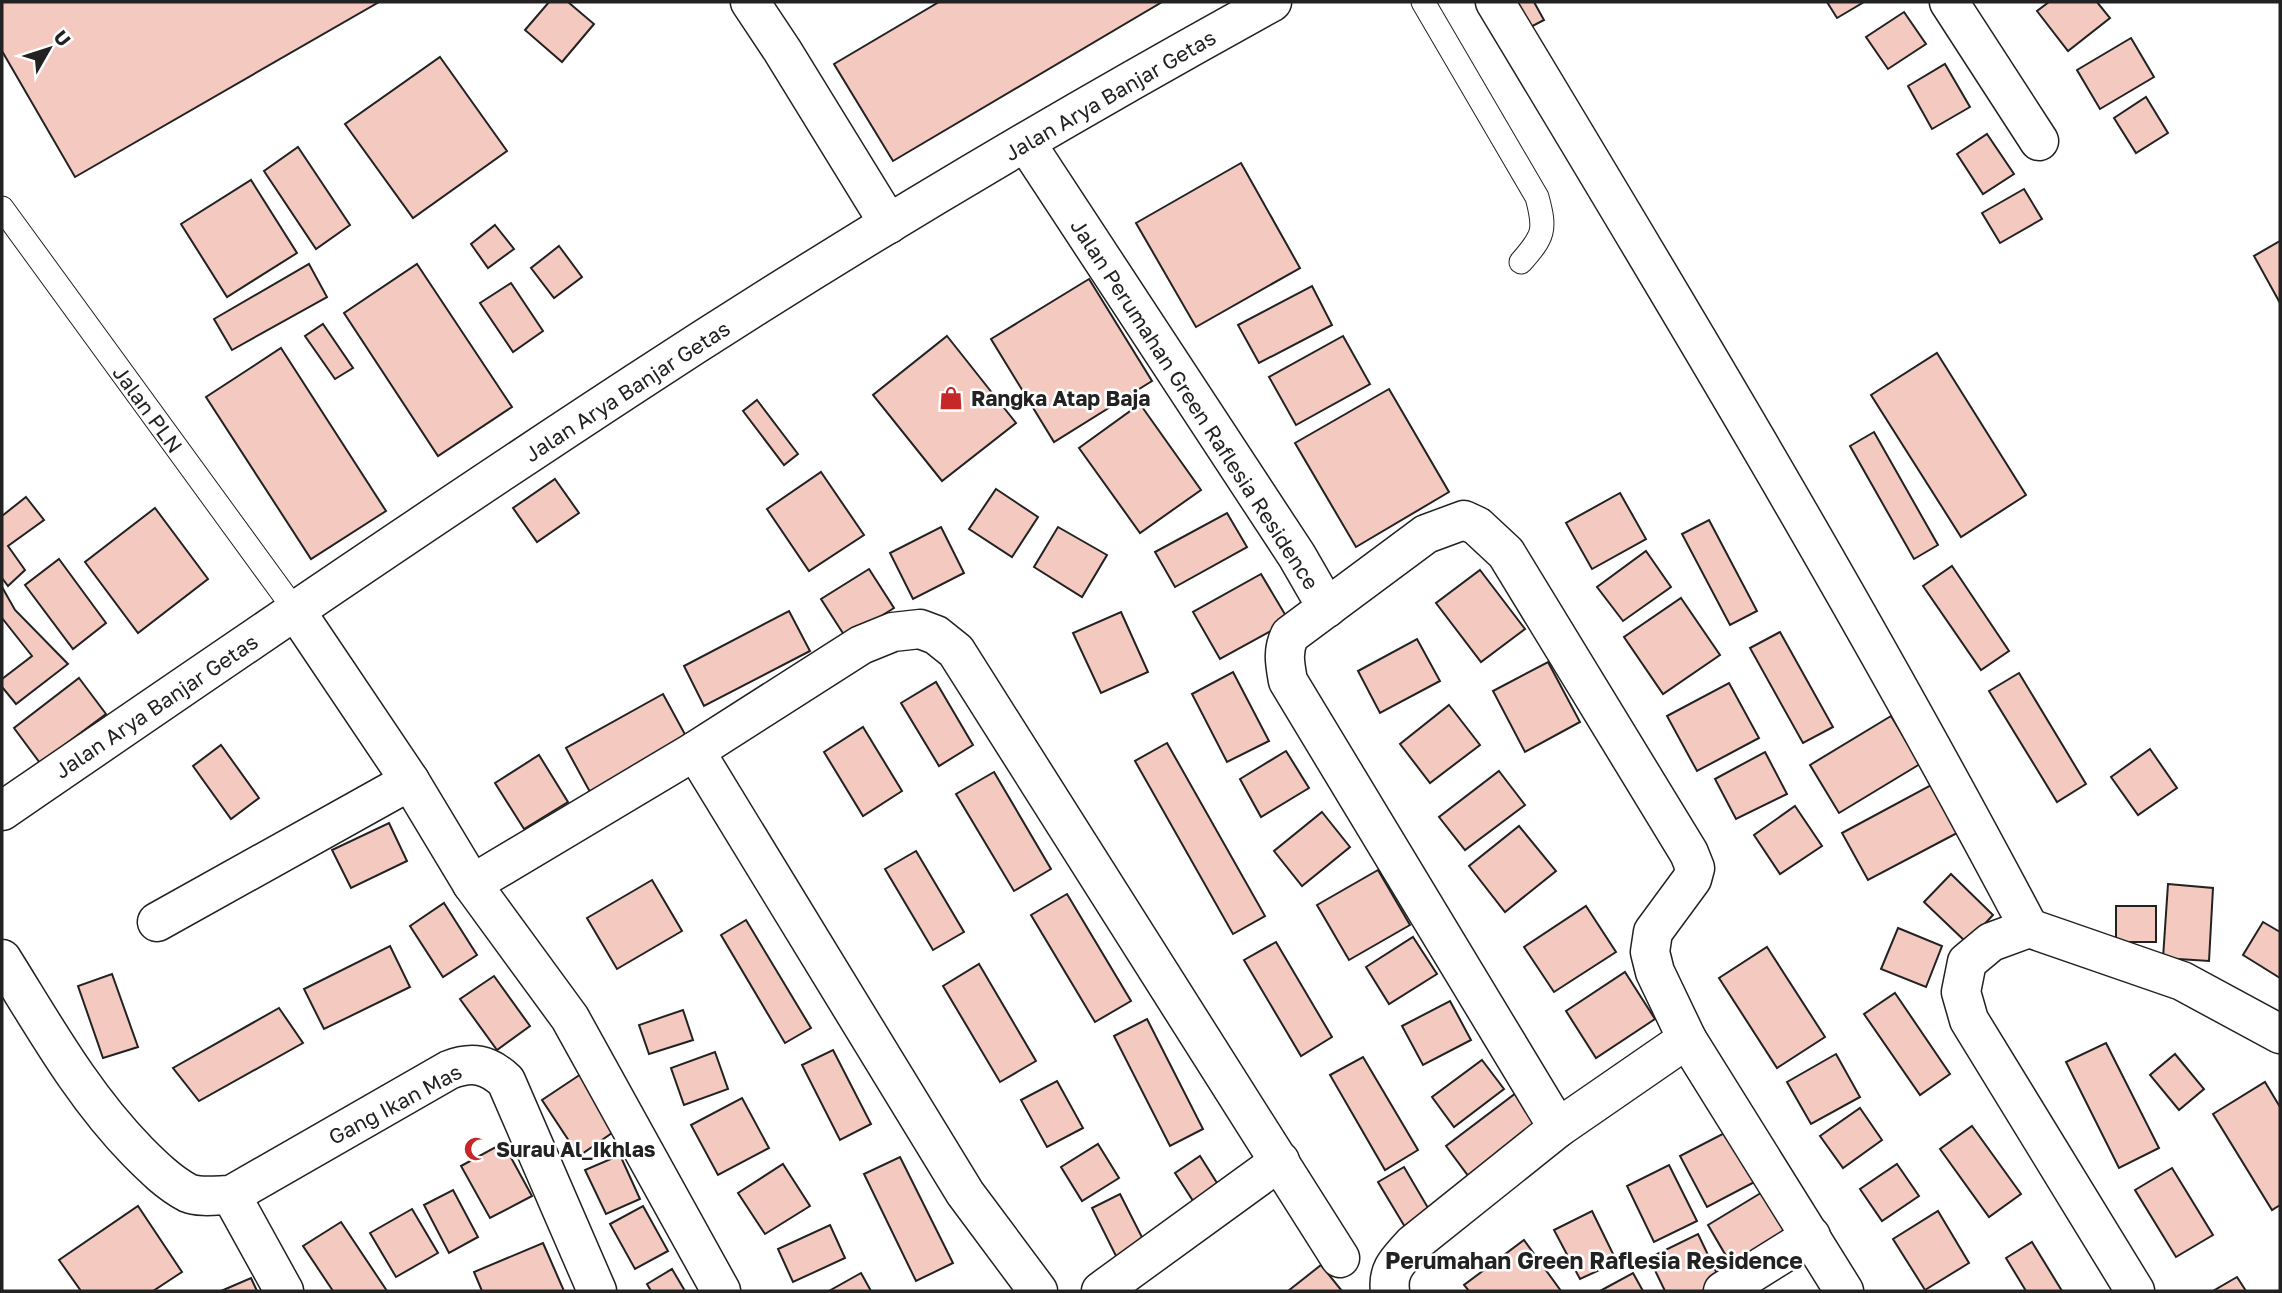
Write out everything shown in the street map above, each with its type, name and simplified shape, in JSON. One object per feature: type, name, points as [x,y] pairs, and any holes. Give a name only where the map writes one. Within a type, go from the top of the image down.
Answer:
[{"type":"main road","points":[[750,2],[889,224]]},
{"type":"main road","name":"Jalan Arya Banjar Getas","points":[[2,811],[295,610],[638,382],[889,224],[1272,2]]},
{"type":"main road","points":[[1495,2],[1726,385],[1949,775],[2029,928]]},
{"type":"main road","points":[[1949,2],[2039,141]]},
{"type":"main road","name":"Jalan Perumahan Green Raflesia Residence","points":[[1026,143],[1297,556],[1327,608],[1426,534],[1447,524],[1464,520],[1477,526],[1506,553],[1692,860],[1695,868],[1692,879],[1653,932],[1650,951],[1655,972],[1687,1039],[1844,1291]]},
{"type":"main road","points":[[1327,608],[1290,635],[1284,648],[1287,681],[1558,1128]]},
{"type":"main road","points":[[295,610],[410,781],[472,884],[570,1018],[721,1291]]},
{"type":"main road","points":[[472,884],[695,751],[861,645],[893,632],[920,629],[936,635],[956,651],[1340,1258]]},
{"type":"main road","points":[[695,751],[965,1193],[1038,1291]]},
{"type":"main road","points":[[157,922],[410,781]]},
{"type":"main road","points":[[2135,1291],[1969,1020],[1961,992],[1967,962],[1991,942],[2029,928],[2182,981],[2280,1034]]},
{"type":"main road","name":"Gang Ikan Mas","points":[[2,959],[83,1089],[120,1133],[159,1172],[195,1195],[231,1195],[449,1070],[470,1064],[484,1065],[496,1071],[506,1081],[597,1291]]},
{"type":"main road","points":[[1390,1291],[1388,1279],[1395,1264],[1413,1244],[1558,1128],[1687,1039]]},
{"type":"main road","points":[[1101,1291],[1280,1161]]},
{"type":"main road","points":[[231,1195],[284,1291]]},
{"type":"main road","points":[[1723,1291],[1811,1236]]},
{"type":"lane","points":[[1423,2],[1536,197],[1544,223],[1539,242],[1521,262]]},
{"type":"lane","name":"Jalan PLN","points":[[2,208],[295,610]]},
{"type":"building","points":[[2,2],[379,2],[75,177],[2,51]]},
{"type":"building","points":[[549,2],[568,2],[594,24],[562,62],[525,30]]},
{"type":"building","points":[[939,2],[1162,2],[893,161],[834,64]]},
{"type":"building","points":[[1510,2],[1534,2],[1544,20],[1525,30]]},
{"type":"building","points":[[1827,2],[1864,2],[1837,18]]},
{"type":"building","points":[[2049,2],[2097,2],[2110,18],[2068,51],[2037,11]]},
{"type":"building","points":[[1904,12],[1926,44],[1888,69],[1866,37]]},
{"type":"building","points":[[2131,38],[2154,77],[2100,109],[2077,70]]},
{"type":"building","points":[[440,57],[507,151],[413,218],[345,124]]},
{"type":"building","points":[[1945,64],[1970,107],[1932,129],[1908,86]]},
{"type":"building","points":[[2146,97],[2168,133],[2136,153],[2114,118]]},
{"type":"building","points":[[1987,134],[2014,174],[1983,194],[1957,154]]},
{"type":"building","points":[[298,147],[350,225],[316,249],[264,171]]},
{"type":"building","points":[[1241,163],[1300,268],[1196,327],[1136,223]]},
{"type":"building","points":[[251,180],[297,253],[227,297],[181,224]]},
{"type":"building","points":[[2024,189],[2042,219],[2000,243],[1982,213]]},
{"type":"building","points":[[495,225],[514,249],[488,268],[471,244]]},
{"type":"building","points":[[2280,241],[2280,303],[2254,256]]},
{"type":"building","points":[[559,246],[582,277],[554,298],[531,268]]},
{"type":"building","points":[[309,264],[327,297],[232,350],[214,319]]},
{"type":"building","points":[[417,264],[512,407],[438,456],[344,313]]},
{"type":"building","points":[[1089,279],[1152,381],[1054,442],[991,339]]},
{"type":"building","points":[[511,283],[543,331],[513,352],[480,303]]},
{"type":"building","points":[[1312,286],[1332,325],[1259,363],[1238,325]]},
{"type":"building","points":[[323,324],[353,368],[335,379],[305,336]]},
{"type":"building","points":[[947,336],[1016,423],[942,481],[873,395]]},
{"type":"building","points":[[1343,336],[1370,384],[1296,425],[1269,377]]},
{"type":"building","points":[[281,348],[386,511],[311,559],[206,397]]},
{"type":"building","points":[[1937,353],[2026,495],[1961,537],[1871,395]]},
{"type":"building","points":[[1389,389],[1449,492],[1356,547],[1295,443]]},
{"type":"building","points":[[757,400],[798,454],[784,465],[743,411]]},
{"type":"building","points":[[1140,404],[1201,490],[1140,533],[1079,448]]},
{"type":"building","points":[[1874,432],[1938,545],[1914,559],[1850,446]]},
{"type":"building","points":[[821,472],[864,535],[809,571],[767,509]]},
{"type":"building","points":[[555,479],[579,513],[537,542],[513,508]]},
{"type":"building","points":[[996,489],[1038,517],[1012,557],[969,529]]},
{"type":"building","points":[[1620,493],[1646,539],[1592,569],[1566,523]]},
{"type":"building","points":[[26,497],[44,520],[8,546],[25,570],[8,586],[2,578],[2,516]]},
{"type":"building","points":[[155,508],[208,579],[138,633],[85,562]]},
{"type":"building","points":[[1227,513],[1247,547],[1175,587],[1155,552]]},
{"type":"building","points":[[1709,520],[1757,611],[1730,625],[1682,534]]},
{"type":"building","points":[[941,527],[964,573],[913,599],[890,553]]},
{"type":"building","points":[[1058,527],[1107,555],[1082,597],[1034,567]]},
{"type":"building","points":[[1646,551],[1671,587],[1623,621],[1597,587]]},
{"type":"building","points":[[59,559],[106,623],[73,649],[25,585]]},
{"type":"building","points":[[1952,566],[2009,651],[1981,670],[1923,586]]},
{"type":"building","points":[[869,569],[894,608],[846,638],[821,599]]},
{"type":"building","points":[[1480,570],[1525,629],[1481,662],[1436,603]]},
{"type":"building","points":[[1261,574],[1289,621],[1220,659],[1193,612]]},
{"type":"building","points":[[2,587],[15,610],[68,664],[16,704],[2,687],[2,679],[32,656],[2,618]]},
{"type":"building","points":[[1681,598],[1720,655],[1663,694],[1624,637]]},
{"type":"building","points":[[789,611],[810,651],[704,706],[684,666]]},
{"type":"building","points":[[1121,612],[1148,672],[1101,693],[1073,633]]},
{"type":"building","points":[[1780,632],[1833,727],[1803,743],[1750,648]]},
{"type":"building","points":[[1417,639],[1440,681],[1380,713],[1358,671]]},
{"type":"building","points":[[1548,662],[1580,722],[1525,752],[1493,691]]},
{"type":"building","points":[[1233,672],[1269,741],[1227,762],[1192,694]]},
{"type":"building","points":[[2019,673],[2086,784],[2057,802],[1989,691]]},
{"type":"building","points":[[79,678],[106,714],[40,763],[14,728]]},
{"type":"building","points":[[936,682],[973,745],[939,766],[901,703]]},
{"type":"building","points":[[1729,683],[1759,738],[1697,771],[1667,716]]},
{"type":"building","points":[[663,694],[687,738],[590,792],[566,748]]},
{"type":"building","points":[[1449,705],[1480,745],[1430,783],[1400,744]]},
{"type":"building","points":[[1891,716],[1920,764],[1839,813],[1810,765]]},
{"type":"building","points":[[863,727],[902,791],[863,816],[824,752]]},
{"type":"building","points":[[1167,743],[1265,916],[1233,934],[1135,761]]},
{"type":"building","points":[[221,745],[259,798],[231,819],[193,766]]},
{"type":"building","points":[[2150,749],[2177,788],[2138,815],[2111,777]]},
{"type":"building","points":[[1286,751],[1309,788],[1261,817],[1240,779]]},
{"type":"building","points":[[1765,752],[1787,794],[1736,819],[1715,779]]},
{"type":"building","points":[[539,755],[568,802],[524,829],[495,783]]},
{"type":"building","points":[[1499,771],[1525,805],[1465,850],[1439,817]]},
{"type":"building","points":[[994,772],[1051,869],[1014,891],[956,794]]},
{"type":"building","points":[[1933,784],[1959,832],[1868,880],[1842,833]]},
{"type":"building","points":[[1795,806],[1822,846],[1780,874],[1754,835]]},
{"type":"building","points":[[1322,812],[1350,847],[1302,886],[1274,851]]},
{"type":"building","points":[[389,823],[407,861],[351,888],[332,850]]},
{"type":"building","points":[[1519,826],[1556,871],[1505,912],[1469,866]]},
{"type":"building","points":[[916,851],[964,932],[933,950],[885,869]]},
{"type":"building","points":[[1378,870],[1410,925],[1349,960],[1317,905]]},
{"type":"building","points":[[1951,874],[1993,915],[1967,943],[1924,902]]},
{"type":"building","points":[[652,880],[682,931],[617,969],[587,918]]},
{"type":"building","points":[[2168,884],[2213,888],[2209,961],[2163,958]]},
{"type":"building","points":[[1067,894],[1131,1001],[1095,1022],[1031,915]]},
{"type":"building","points":[[444,903],[477,955],[443,977],[410,926]]},
{"type":"building","points":[[1586,906],[1616,952],[1554,992],[1524,947]]},
{"type":"building","points":[[2116,906],[2156,906],[2156,942],[2116,942]]},
{"type":"building","points":[[746,920],[811,1028],[785,1043],[721,935]]},
{"type":"building","points":[[2263,922],[2280,932],[2280,978],[2243,955]]},
{"type":"building","points":[[1898,928],[1942,946],[1926,987],[1881,969]]},
{"type":"building","points":[[1413,937],[1437,974],[1389,1004],[1366,967]]},
{"type":"building","points":[[1276,942],[1332,1037],[1301,1056],[1244,960]]},
{"type":"building","points":[[390,946],[410,987],[324,1029],[304,989]]},
{"type":"building","points":[[1767,947],[1825,1037],[1777,1068],[1719,978]]},
{"type":"building","points":[[979,964],[1036,1061],[1000,1082],[943,986]]},
{"type":"building","points":[[1625,972],[1655,1019],[1596,1058],[1566,1011]]},
{"type":"building","points":[[112,974],[138,1047],[103,1058],[78,986]]},
{"type":"building","points":[[494,976],[530,1026],[497,1050],[460,999]]},
{"type":"building","points":[[1895,993],[1950,1074],[1920,1095],[1864,1014]]},
{"type":"building","points":[[1450,1001],[1471,1040],[1423,1065],[1402,1026]]},
{"type":"building","points":[[279,1008],[303,1043],[199,1101],[173,1068]]},
{"type":"building","points":[[683,1010],[693,1040],[649,1054],[639,1025]]},
{"type":"building","points":[[1147,1019],[1203,1129],[1170,1146],[1114,1036]]},
{"type":"building","points":[[2106,1043],[2159,1148],[2119,1168],[2066,1062]]},
{"type":"building","points":[[833,1050],[871,1124],[840,1140],[802,1065]]},
{"type":"building","points":[[715,1052],[728,1089],[684,1105],[671,1068]]},
{"type":"building","points":[[1836,1054],[1860,1097],[1811,1124],[1787,1082]]},
{"type":"building","points":[[2175,1054],[2204,1089],[2179,1110],[2150,1075]]},
{"type":"building","points":[[1363,1057],[1418,1150],[1385,1170],[1330,1075]]},
{"type":"building","points":[[1482,1060],[1504,1089],[1454,1127],[1432,1097]]},
{"type":"building","points":[[581,1074],[619,1128],[579,1156],[542,1100]]},
{"type":"building","points":[[1057,1081],[1083,1128],[1047,1147],[1021,1100]]},
{"type":"building","points":[[2265,1082],[2280,1107],[2280,1205],[2272,1210],[2213,1114]]},
{"type":"building","points":[[1516,1093],[1542,1128],[1472,1181],[1446,1146]]},
{"type":"building","points":[[742,1098],[769,1148],[718,1175],[691,1125]]},
{"type":"building","points":[[1860,1108],[1882,1140],[1843,1168],[1820,1136]]},
{"type":"building","points":[[1738,1126],[1764,1177],[1707,1207],[1680,1156]]},
{"type":"building","points":[[1972,1126],[2021,1194],[1989,1217],[1940,1149]]},
{"type":"building","points":[[503,1143],[532,1196],[490,1218],[461,1166]]},
{"type":"building","points":[[1098,1144],[1119,1178],[1082,1201],[1061,1167]]},
{"type":"building","points":[[620,1155],[640,1199],[606,1214],[585,1170]]},
{"type":"building","points":[[1200,1156],[1224,1194],[1199,1210],[1175,1173]]},
{"type":"building","points":[[900,1157],[953,1263],[916,1281],[864,1174]]},
{"type":"building","points":[[783,1164],[810,1206],[765,1234],[738,1193]]},
{"type":"building","points":[[1897,1164],[1919,1196],[1882,1221],[1860,1189]]},
{"type":"building","points":[[1669,1165],[1697,1221],[1654,1242],[1627,1186]]},
{"type":"building","points":[[1404,1167],[1434,1218],[1408,1232],[1378,1182]]},
{"type":"building","points":[[2172,1168],[2213,1235],[2176,1257],[2135,1190]]},
{"type":"building","points":[[1769,1188],[1794,1229],[1732,1266],[1708,1225]]},
{"type":"building","points":[[453,1190],[478,1237],[449,1253],[424,1205]]},
{"type":"building","points":[[1120,1194],[1149,1251],[1121,1266],[1092,1208]]},
{"type":"building","points":[[138,1206],[182,1272],[153,1291],[81,1291],[59,1260]]},
{"type":"building","points":[[643,1206],[668,1251],[635,1269],[610,1224]]},
{"type":"building","points":[[412,1209],[438,1253],[396,1277],[370,1233]]},
{"type":"building","points":[[1592,1211],[1617,1262],[1580,1279],[1554,1230]]},
{"type":"building","points":[[1938,1211],[1969,1263],[1925,1290],[1893,1239]]},
{"type":"building","points":[[341,1222],[387,1291],[333,1291],[303,1246]]},
{"type":"building","points":[[830,1225],[845,1258],[793,1282],[778,1249]]},
{"type":"building","points":[[1698,1234],[1721,1282],[1702,1291],[1665,1291],[1649,1258]]},
{"type":"building","points":[[1524,1240],[1561,1291],[1469,1291],[1464,1285]]},
{"type":"building","points":[[2032,1242],[2062,1291],[2026,1291],[2006,1258]]},
{"type":"building","points":[[543,1243],[564,1291],[482,1291],[474,1272]]},
{"type":"building","points":[[1321,1265],[1342,1291],[1288,1291]]},
{"type":"building","points":[[672,1269],[685,1291],[651,1291],[647,1284]]},
{"type":"building","points":[[861,1273],[871,1291],[829,1291]]},
{"type":"building","points":[[1633,1273],[1643,1291],[1600,1291]]},
{"type":"building","points":[[2237,1277],[2246,1291],[2213,1291]]},
{"type":"building","points":[[251,1278],[257,1291],[221,1291]]},
{"type":"place","name":"Rangka Atap Baja","points":[[951,398]]},
{"type":"place","name":"Surau Al_Ikhlas","points":[[476,1149]]},
{"type":"district","name":"Perumahan Green Raflesia Residence","points":[[1594,1260]]}]
